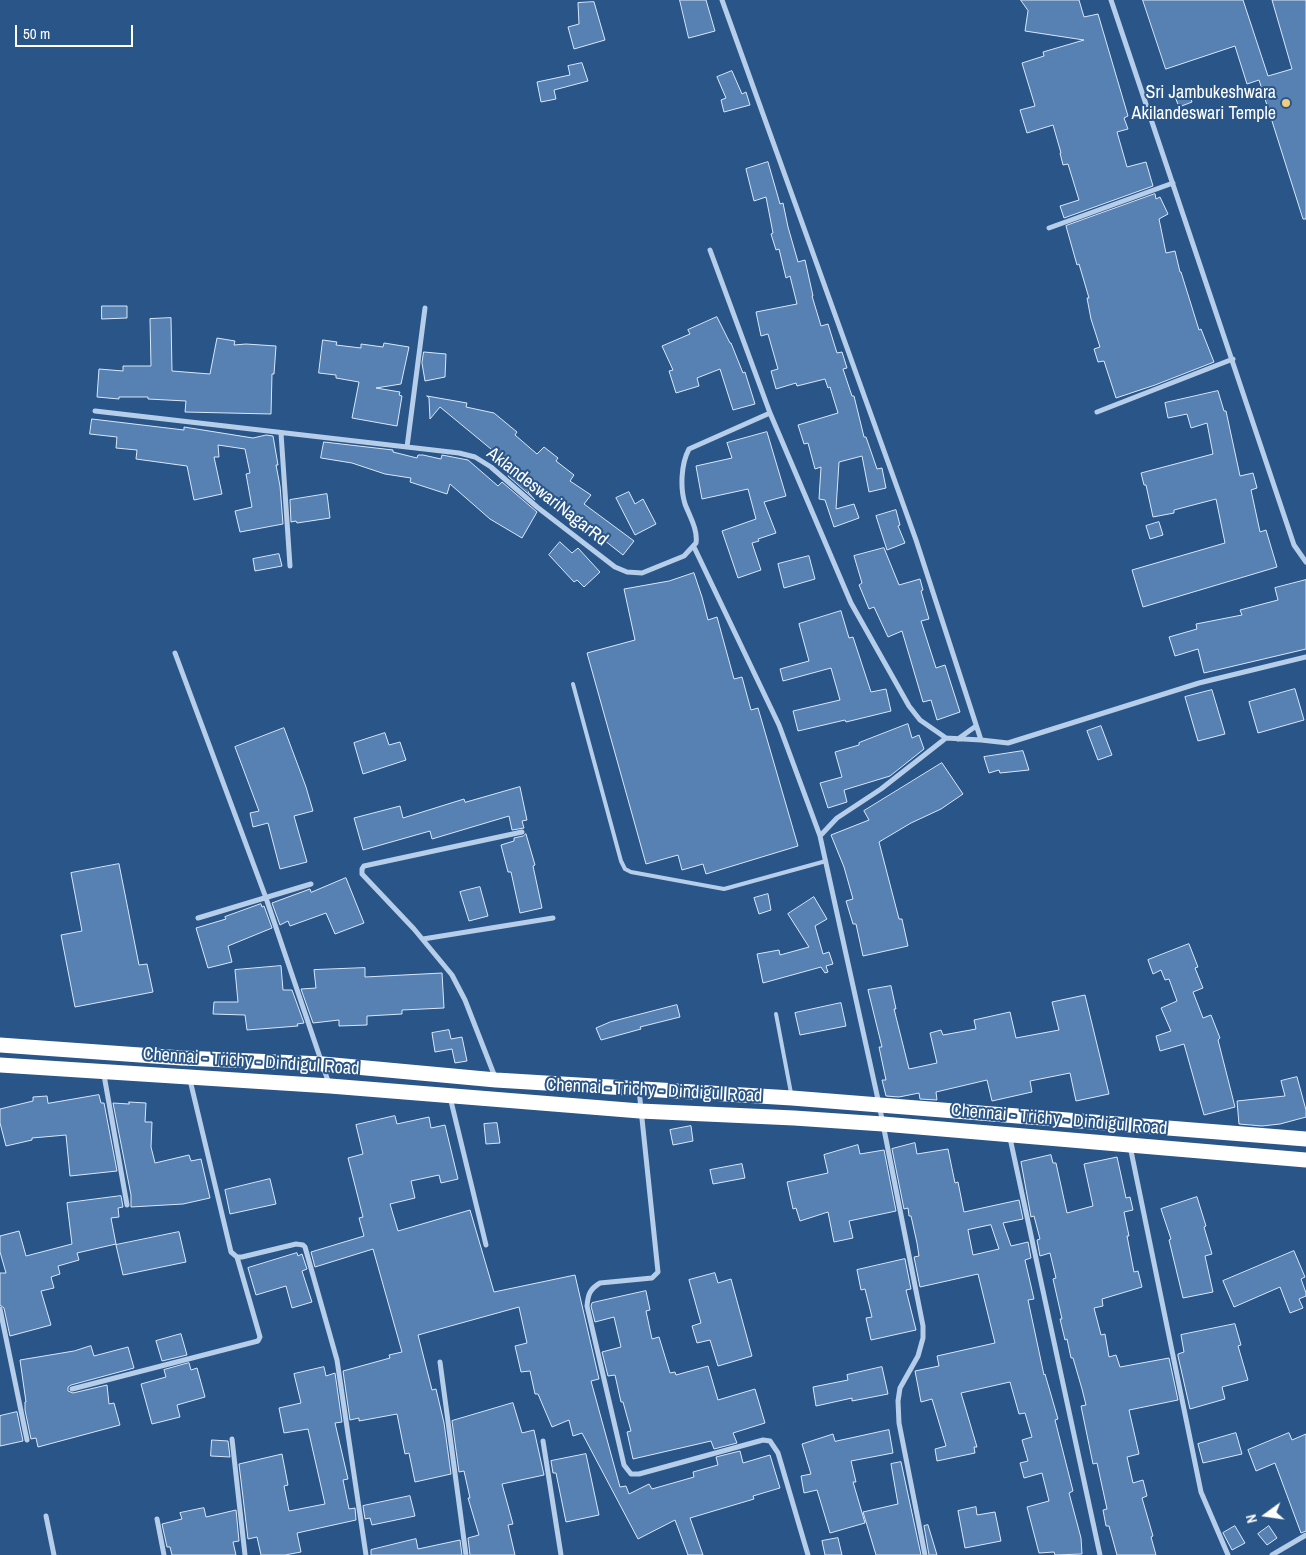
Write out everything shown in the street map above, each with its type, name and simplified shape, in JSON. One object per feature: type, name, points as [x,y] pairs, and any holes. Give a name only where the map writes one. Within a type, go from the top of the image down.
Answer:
[{"type":"highway","name":"Chennai - Trichy - Dindigul Road","points":[[0,1045],[182,1058],[323,1064],[639,1090],[879,1104],[1127,1126],[1306,1139]]},
{"type":"highway","name":"Chennai - Trichy - Dindigul Road","points":[[0,1065],[330,1086],[640,1111],[883,1124],[1306,1160]]},
{"type":"street","points":[[722,0],[912,530],[981,740]]},
{"type":"street","points":[[1111,0],[1294,545],[1306,562]]},
{"type":"street","points":[[1049,228],[1173,183]]},
{"type":"street","points":[[710,250],[770,413],[850,604],[920,720],[946,738],[1008,743],[1199,684],[1306,656]]},
{"type":"street","points":[[408,447],[425,308]]},
{"type":"street","points":[[1097,412],[1233,359]]},
{"type":"street","name":"AklandeswariNagarRd","points":[[95,411],[459,453],[475,458],[492,467],[537,507],[614,567],[621,570],[642,573],[684,556],[694,547]]},
{"type":"street","points":[[770,413],[689,450],[684,458],[682,484],[684,502],[696,533],[697,538],[694,547],[779,724],[820,836],[826,860],[879,1104],[923,1326],[923,1338],[918,1356],[900,1388],[898,1401],[899,1423],[925,1555]]},
{"type":"street","points":[[281,433],[290,566]]},
{"type":"street","points":[[175,653],[266,898],[330,1086]]},
{"type":"street","points":[[958,739],[976,726]]},
{"type":"street","points":[[820,836],[837,818],[882,789],[946,738]]},
{"type":"street","points":[[489,1079],[459,986],[422,939],[362,874],[363,867],[522,832]]},
{"type":"street","points":[[198,918],[311,884]]},
{"type":"street","points":[[422,939],[553,918]]},
{"type":"street","points":[[104,1071],[127,1205]]},
{"type":"street","points":[[72,1389],[258,1341],[260,1337],[237,1257],[230,1248],[189,1077]]},
{"type":"street","points":[[639,1090],[658,1272],[652,1278],[600,1283],[588,1293],[587,1306],[624,1465],[630,1474],[639,1474],[764,1440],[770,1441],[778,1453],[808,1555]]},
{"type":"street","points":[[450,1096],[486,1245]]},
{"type":"street","points":[[1010,1134],[1100,1555]]},
{"type":"street","points":[[1130,1146],[1201,1492],[1228,1555]]},
{"type":"street","points":[[237,1257],[296,1244],[303,1245],[305,1248],[337,1360],[366,1555]]},
{"type":"street","points":[[0,1309],[27,1440]]},
{"type":"street","points":[[440,1362],[466,1555]]},
{"type":"street","points":[[232,1439],[245,1555]]},
{"type":"street","points":[[543,1441],[561,1555]]},
{"type":"street","points":[[46,1516],[54,1555]]},
{"type":"street","points":[[157,1519],[164,1555]]},
{"type":"street","points":[[1272,1555],[1306,1535]]},
{"type":"lane","points":[[573,684],[621,861],[625,869],[631,872],[724,889],[826,860]]},
{"type":"lane","points":[[776,1014],[792,1098]]},
{"type":"building","points":[[680,0],[706,0],[715,31],[689,38]]},
{"type":"building","points":[[1021,0],[1079,0],[1084,17],[1098,14],[1128,116],[1124,118],[1128,129],[1117,132],[1127,167],[1146,162],[1153,186],[1064,218],[1060,206],[1079,200],[1068,164],[1063,165],[1053,125],[1027,133],[1020,110],[1035,106],[1022,63],[1044,56],[1043,52],[1084,40],[1025,31],[1028,11]]},
{"type":"building","points":[[1143,0],[1243,0],[1268,76],[1292,69],[1272,0],[1306,0],[1306,219],[1303,219],[1259,80],[1247,84],[1235,46],[1166,69]]},
{"type":"building","points":[[594,2],[605,40],[574,49],[568,27],[579,24],[578,3]]},
{"type":"building","points":[[582,63],[588,81],[554,90],[556,99],[541,102],[537,82],[570,75],[568,66]]},
{"type":"building","points":[[732,71],[742,94],[746,92],[750,105],[724,112],[721,100],[726,98],[717,77]]},
{"type":"building","points":[[1188,89],[1192,102],[1179,107],[1174,94]]},
{"type":"building","points":[[768,162],[780,204],[783,203],[798,262],[805,260],[812,296],[821,326],[828,324],[837,353],[842,352],[847,368],[843,369],[852,396],[854,396],[864,437],[866,437],[877,469],[882,468],[886,488],[869,492],[862,456],[839,462],[836,509],[854,504],[859,518],[834,527],[825,500],[819,499],[821,467],[815,469],[808,443],[804,444],[798,425],[838,413],[830,387],[828,388],[825,379],[797,386],[796,383],[776,389],[771,371],[778,369],[768,334],[761,336],[756,312],[797,304],[790,276],[786,278],[779,249],[776,250],[771,234],[773,233],[766,197],[754,201],[746,169]]},
{"type":"building","points":[[1155,194],[1156,199],[1160,197],[1168,214],[1159,219],[1166,253],[1175,251],[1199,330],[1201,329],[1214,362],[1116,398],[1104,361],[1098,362],[1094,349],[1100,347],[1091,319],[1087,298],[1089,298],[1066,226]]},
{"type":"building","points":[[102,306],[127,306],[127,318],[102,319]]},
{"type":"building","points":[[717,317],[731,343],[743,373],[745,372],[755,404],[733,410],[720,369],[697,378],[699,386],[676,393],[669,371],[673,370],[662,346],[690,334],[688,330]]},
{"type":"building","points":[[171,318],[172,371],[210,374],[217,338],[235,341],[234,345],[276,346],[274,374],[272,374],[271,414],[185,412],[186,401],[148,399],[148,397],[119,397],[119,399],[97,397],[99,369],[123,371],[123,366],[151,366],[150,319]]},
{"type":"building","points":[[323,340],[337,342],[336,345],[361,348],[361,344],[383,347],[384,343],[409,347],[401,384],[376,388],[400,392],[399,395],[402,396],[397,426],[352,418],[359,382],[336,378],[336,375],[319,373]]},
{"type":"building","points":[[424,352],[446,354],[445,377],[425,381],[422,363]]},
{"type":"building","points":[[1218,391],[1224,411],[1226,411],[1240,476],[1253,473],[1257,488],[1251,490],[1260,532],[1266,530],[1277,567],[1143,607],[1132,570],[1225,543],[1216,499],[1174,510],[1174,513],[1153,517],[1146,485],[1144,485],[1141,473],[1213,454],[1207,423],[1191,428],[1187,414],[1168,418],[1165,403]]},
{"type":"building","points":[[427,396],[467,403],[466,407],[494,413],[517,432],[515,435],[537,454],[544,447],[558,458],[556,461],[574,475],[570,481],[591,495],[584,504],[634,541],[623,555],[534,485],[528,492],[535,500],[508,476],[514,468],[440,407],[430,419],[429,398]]},
{"type":"building","points":[[92,419],[184,430],[184,427],[253,438],[266,435],[273,436],[278,465],[276,465],[283,524],[240,532],[235,511],[252,507],[246,474],[250,473],[245,449],[218,445],[219,457],[214,457],[222,494],[194,500],[187,466],[136,459],[137,450],[116,448],[117,437],[90,434]]},
{"type":"building","points":[[767,432],[786,496],[764,502],[776,533],[752,543],[761,570],[738,578],[722,531],[756,519],[748,489],[702,499],[696,466],[732,458],[727,443]]},
{"type":"building","points":[[324,442],[393,450],[393,452],[417,458],[418,455],[423,455],[441,459],[442,455],[468,460],[498,486],[502,482],[537,512],[522,538],[490,519],[450,484],[447,494],[410,482],[411,478],[385,474],[352,463],[321,458]]},
{"type":"building","points":[[629,492],[635,504],[643,499],[656,524],[635,535],[616,498]]},
{"type":"building","points":[[327,494],[330,518],[297,523],[296,521],[291,522],[290,500]]},
{"type":"building","points":[[896,510],[900,525],[898,526],[905,543],[887,550],[876,516]]},
{"type":"building","points":[[1159,522],[1163,535],[1150,539],[1146,526]]},
{"type":"building","points":[[560,542],[572,553],[578,548],[600,572],[584,587],[577,580],[574,582],[549,555]]},
{"type":"building","points":[[884,548],[899,585],[920,579],[923,590],[921,591],[929,619],[921,621],[936,668],[945,665],[960,712],[937,720],[931,700],[923,702],[902,631],[888,637],[874,607],[869,609],[859,585],[862,583],[854,556]]},
{"type":"building","points":[[279,554],[282,566],[255,571],[253,559]]},
{"type":"building","points":[[809,556],[815,579],[784,588],[778,564]]},
{"type":"building","points":[[694,573],[708,620],[717,617],[734,679],[742,677],[751,710],[758,708],[798,846],[706,874],[703,864],[682,870],[678,855],[646,864],[587,653],[635,640],[624,589],[669,581]]},
{"type":"building","points":[[1306,580],[1306,649],[1204,673],[1198,649],[1175,656],[1169,637],[1197,629],[1196,624],[1242,615],[1240,610],[1278,600],[1275,588]]},
{"type":"building","points":[[841,611],[849,638],[853,637],[871,692],[886,689],[891,711],[798,731],[793,711],[840,700],[831,668],[783,681],[780,669],[809,661],[799,624]]},
{"type":"building","points":[[1295,689],[1304,720],[1258,733],[1249,702]]},
{"type":"building","points":[[1212,690],[1225,734],[1198,741],[1185,697]]},
{"type":"building","points":[[908,724],[912,738],[919,735],[924,749],[890,776],[844,790],[847,802],[828,808],[820,783],[842,777],[835,752],[859,745],[859,743]]},
{"type":"building","points":[[1101,726],[1112,755],[1098,760],[1087,731]]},
{"type":"building","points":[[284,728],[313,811],[294,816],[307,862],[280,869],[268,823],[253,827],[250,813],[259,811],[235,747]]},
{"type":"building","points":[[385,733],[389,745],[400,742],[406,760],[363,774],[354,743]]},
{"type":"building","points":[[1023,751],[1029,770],[1000,773],[999,770],[989,773],[984,757]]},
{"type":"building","points":[[942,763],[963,794],[941,809],[911,823],[879,842],[908,946],[863,956],[856,924],[853,924],[846,901],[853,899],[844,867],[831,835],[869,820],[864,811]]},
{"type":"building","points":[[520,787],[527,820],[522,821],[524,828],[512,830],[509,816],[432,839],[430,831],[363,850],[354,818],[400,806],[403,818],[464,799],[465,802]]},
{"type":"building","points":[[526,834],[535,865],[533,866],[542,908],[520,913],[511,872],[508,872],[501,845],[514,841],[514,838]]},
{"type":"building","points":[[119,864],[139,965],[147,964],[153,992],[75,1007],[61,935],[82,931],[71,873]]},
{"type":"building","points":[[346,878],[364,923],[335,934],[326,913],[290,926],[288,921],[280,925],[272,903],[310,889],[311,892]]},
{"type":"building","points":[[480,887],[488,916],[469,921],[460,892]]},
{"type":"building","points":[[768,894],[771,910],[759,914],[754,898]]},
{"type":"building","points":[[814,897],[827,919],[815,926],[823,954],[829,952],[833,964],[826,966],[828,972],[825,973],[821,967],[763,983],[757,954],[779,950],[780,955],[809,947],[788,914]]},
{"type":"building","points":[[261,904],[262,907],[264,906],[272,928],[228,946],[232,962],[208,968],[196,928],[226,919],[225,917]]},
{"type":"building","points":[[1189,944],[1198,967],[1195,968],[1203,988],[1193,992],[1203,1018],[1211,1015],[1220,1038],[1218,1040],[1235,1107],[1204,1115],[1184,1044],[1160,1051],[1156,1036],[1171,1031],[1161,1008],[1177,1001],[1169,979],[1165,980],[1161,970],[1153,974],[1148,960]]},
{"type":"building","points":[[281,966],[283,990],[292,990],[304,1023],[297,1024],[298,1026],[247,1030],[245,1015],[213,1014],[214,1002],[238,1002],[235,970]]},
{"type":"building","points":[[365,968],[365,977],[442,973],[444,1008],[402,1010],[402,1014],[367,1016],[367,1025],[339,1026],[339,1020],[313,1023],[301,989],[316,988],[314,970]]},
{"type":"building","points":[[891,986],[896,1009],[894,1009],[909,1069],[937,1063],[930,1033],[941,1030],[943,1035],[976,1029],[974,1020],[1010,1012],[1016,1038],[1059,1030],[1052,1002],[1085,995],[1109,1094],[1076,1101],[1070,1073],[1030,1081],[1032,1092],[992,1101],[987,1080],[936,1092],[937,1100],[920,1099],[919,1093],[899,1097],[886,1096],[882,1080],[886,1080],[879,1047],[882,1047],[868,990]]},
{"type":"building","points":[[841,1003],[846,1026],[800,1035],[795,1013]]},
{"type":"building","points":[[677,1005],[680,1017],[640,1027],[641,1029],[601,1040],[596,1028],[610,1022]]},
{"type":"building","points":[[449,1030],[451,1039],[462,1037],[467,1061],[455,1063],[452,1049],[435,1052],[432,1033]]},
{"type":"building","points":[[1297,1077],[1306,1110],[1306,1117],[1280,1124],[1262,1126],[1239,1124],[1237,1101],[1285,1096],[1281,1081]]},
{"type":"building","points":[[99,1095],[101,1103],[104,1103],[117,1171],[70,1176],[66,1135],[32,1138],[32,1140],[6,1146],[0,1123],[0,1109],[33,1101],[33,1097],[47,1096],[48,1103]]},
{"type":"building","points":[[129,1102],[146,1103],[145,1122],[152,1122],[151,1147],[155,1163],[189,1155],[191,1161],[201,1159],[210,1198],[183,1204],[131,1207],[131,1195],[113,1103],[129,1104]]},
{"type":"building","points":[[395,1116],[397,1124],[429,1117],[431,1128],[445,1125],[458,1179],[441,1183],[439,1175],[411,1181],[415,1198],[390,1204],[398,1231],[470,1210],[494,1292],[575,1275],[599,1379],[591,1381],[620,1487],[626,1486],[629,1494],[649,1484],[652,1489],[694,1477],[693,1472],[718,1465],[716,1457],[740,1451],[743,1463],[770,1455],[780,1488],[753,1496],[754,1499],[690,1518],[703,1555],[688,1555],[675,1520],[638,1539],[582,1433],[573,1436],[569,1420],[552,1427],[538,1394],[535,1394],[530,1371],[521,1372],[515,1346],[527,1343],[519,1307],[418,1335],[432,1390],[436,1389],[444,1423],[451,1474],[415,1482],[409,1453],[405,1454],[397,1414],[359,1421],[359,1418],[350,1420],[343,1371],[390,1358],[389,1355],[402,1352],[373,1249],[315,1267],[311,1252],[364,1236],[359,1218],[363,1217],[348,1158],[363,1154],[356,1125]]},
{"type":"building","points":[[497,1123],[500,1143],[486,1144],[484,1124]]},
{"type":"building","points":[[691,1126],[693,1141],[673,1145],[670,1130]]},
{"type":"building","points":[[915,1143],[917,1154],[948,1149],[955,1183],[958,1182],[964,1212],[1019,1200],[1023,1219],[1003,1223],[1011,1246],[1028,1242],[1031,1258],[1025,1260],[1034,1299],[1028,1300],[1044,1375],[1058,1419],[1055,1420],[1073,1491],[1069,1493],[1081,1538],[1082,1554],[1055,1555],[1054,1552],[1039,1553],[1027,1507],[1049,1501],[1042,1473],[1024,1478],[1020,1463],[1028,1461],[1022,1440],[1032,1437],[1025,1413],[1019,1414],[1010,1382],[961,1393],[977,1447],[974,1447],[975,1453],[937,1461],[935,1449],[946,1446],[932,1399],[921,1402],[915,1371],[939,1366],[937,1356],[995,1343],[978,1274],[920,1287],[914,1257],[919,1256],[917,1243],[908,1208],[904,1209],[892,1149]],"holes":[[[991,1225],[999,1249],[973,1255],[968,1230]]]},
{"type":"building","points":[[858,1145],[860,1154],[884,1150],[896,1211],[849,1221],[853,1238],[834,1242],[828,1212],[800,1221],[796,1208],[793,1209],[787,1182],[828,1173],[824,1155]]},
{"type":"building","points":[[1051,1155],[1053,1163],[1056,1163],[1067,1213],[1093,1206],[1084,1164],[1117,1157],[1126,1198],[1130,1197],[1133,1210],[1124,1212],[1129,1236],[1127,1236],[1134,1272],[1138,1271],[1142,1287],[1102,1299],[1103,1306],[1094,1308],[1101,1335],[1105,1334],[1109,1357],[1116,1355],[1120,1367],[1169,1358],[1178,1400],[1129,1410],[1139,1454],[1127,1457],[1133,1483],[1143,1480],[1147,1496],[1142,1498],[1153,1536],[1151,1537],[1156,1555],[1117,1555],[1109,1526],[1106,1526],[1103,1510],[1107,1509],[1097,1463],[1093,1464],[1081,1406],[1086,1405],[1060,1319],[1062,1319],[1053,1279],[1056,1278],[1050,1253],[1040,1256],[1037,1240],[1040,1239],[1034,1216],[1031,1217],[1021,1162]]},
{"type":"building","points":[[742,1164],[745,1178],[713,1184],[710,1170]]},
{"type":"building","points":[[270,1179],[276,1204],[230,1214],[225,1190]]},
{"type":"building","points":[[121,1196],[123,1207],[118,1208],[119,1217],[111,1218],[116,1244],[77,1253],[79,1260],[58,1266],[60,1274],[51,1277],[54,1288],[41,1291],[51,1325],[10,1336],[4,1308],[0,1305],[0,1273],[6,1273],[0,1252],[0,1236],[19,1231],[26,1256],[72,1244],[67,1203]]},
{"type":"building","points":[[1197,1197],[1212,1254],[1205,1256],[1213,1292],[1183,1298],[1169,1240],[1171,1239],[1161,1209]]},
{"type":"building","points":[[179,1232],[186,1262],[123,1275],[116,1245]]},
{"type":"building","points":[[1294,1251],[1305,1277],[1301,1279],[1306,1296],[1299,1299],[1303,1308],[1290,1313],[1280,1287],[1234,1307],[1223,1281]]},
{"type":"building","points":[[297,1253],[298,1256],[302,1254],[307,1269],[302,1271],[312,1302],[292,1308],[286,1286],[256,1295],[248,1268]]},
{"type":"building","points":[[905,1259],[911,1289],[906,1290],[916,1330],[871,1340],[866,1318],[872,1317],[865,1289],[861,1290],[857,1270]]},
{"type":"building","points":[[715,1273],[718,1283],[731,1279],[752,1356],[718,1366],[710,1340],[697,1343],[692,1326],[701,1323],[689,1280]]},
{"type":"building","points":[[646,1291],[650,1310],[646,1311],[652,1339],[659,1337],[670,1373],[675,1372],[676,1375],[708,1366],[718,1400],[755,1389],[765,1423],[733,1433],[737,1443],[714,1449],[711,1441],[633,1459],[627,1432],[631,1431],[623,1402],[621,1402],[615,1375],[608,1376],[602,1352],[621,1347],[614,1317],[595,1322],[591,1306],[592,1303]]},
{"type":"building","points":[[1235,1324],[1241,1345],[1238,1346],[1248,1380],[1222,1387],[1225,1399],[1190,1409],[1178,1356],[1178,1354],[1184,1352],[1181,1335]]},
{"type":"building","points":[[181,1334],[187,1355],[162,1361],[156,1341]]},
{"type":"building","points":[[91,1346],[94,1356],[128,1347],[134,1368],[71,1385],[68,1387],[68,1391],[73,1393],[107,1385],[109,1404],[114,1403],[120,1425],[38,1447],[36,1438],[31,1439],[25,1410],[26,1402],[20,1360],[74,1351]]},
{"type":"building","points":[[189,1363],[191,1370],[197,1368],[205,1397],[177,1405],[180,1417],[152,1424],[141,1384],[166,1377],[164,1370]]},
{"type":"building","points":[[324,1367],[326,1376],[335,1373],[342,1422],[335,1423],[348,1479],[343,1480],[349,1509],[355,1508],[356,1520],[297,1533],[301,1552],[285,1555],[261,1555],[257,1537],[248,1539],[239,1464],[282,1454],[288,1485],[284,1486],[289,1511],[325,1504],[308,1429],[284,1433],[279,1408],[301,1403],[294,1374]]},
{"type":"building","points":[[882,1367],[888,1394],[852,1401],[852,1398],[816,1406],[813,1387],[848,1380],[847,1375]]},
{"type":"building","points":[[513,1403],[522,1433],[534,1430],[544,1475],[502,1484],[513,1524],[508,1525],[515,1555],[470,1555],[468,1538],[479,1535],[468,1498],[470,1498],[464,1471],[459,1472],[452,1421]]},
{"type":"building","points":[[17,1412],[23,1441],[0,1446],[0,1416]]},
{"type":"building","points":[[889,1430],[893,1453],[851,1461],[856,1482],[853,1482],[865,1523],[830,1533],[817,1490],[804,1493],[801,1476],[811,1474],[802,1444],[833,1434],[835,1441]]},
{"type":"building","points":[[1236,1433],[1242,1454],[1203,1463],[1198,1444]]},
{"type":"building","points":[[1289,1433],[1292,1440],[1306,1434],[1306,1531],[1301,1533],[1275,1463],[1256,1471],[1248,1450]]},
{"type":"building","points":[[212,1440],[228,1441],[230,1457],[211,1456]]},
{"type":"building","points":[[586,1454],[599,1515],[566,1522],[556,1473],[553,1473],[551,1461]]},
{"type":"building","points":[[901,1462],[921,1555],[876,1555],[863,1512],[898,1504],[891,1464]]},
{"type":"building","points":[[410,1496],[415,1516],[372,1525],[370,1518],[365,1519],[363,1506]]},
{"type":"building","points":[[976,1507],[977,1515],[995,1512],[1001,1541],[965,1548],[958,1511]]},
{"type":"building","points":[[204,1508],[206,1517],[236,1510],[239,1541],[233,1542],[236,1555],[172,1555],[170,1547],[167,1547],[162,1524],[182,1519],[180,1513]]},
{"type":"building","points":[[928,1525],[937,1555],[929,1555],[924,1526]]},
{"type":"building","points":[[1235,1526],[1245,1543],[1232,1550],[1223,1533]]},
{"type":"building","points":[[1269,1526],[1277,1538],[1267,1545],[1258,1534]]},
{"type":"building","points":[[838,1538],[842,1555],[825,1555],[822,1541]]},
{"type":"building","points":[[416,1539],[418,1549],[460,1540],[462,1555],[371,1555],[371,1550]]},
{"type":"place","name":"Sri Jambukeshwara Akilandeswari Temple","points":[[1286,103]]}]
